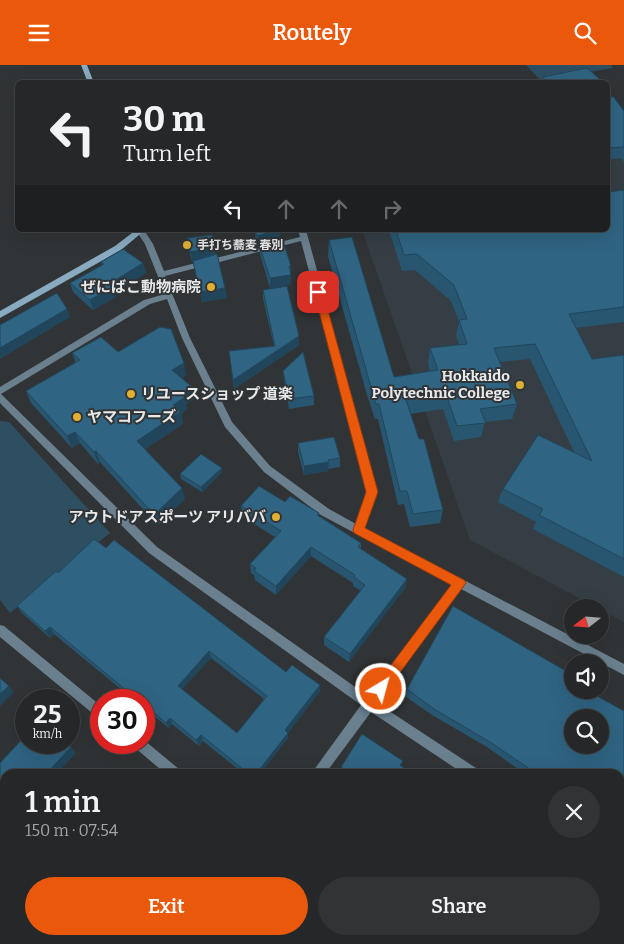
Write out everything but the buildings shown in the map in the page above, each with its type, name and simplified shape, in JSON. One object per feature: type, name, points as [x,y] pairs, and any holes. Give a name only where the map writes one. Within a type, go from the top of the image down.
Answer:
[{"type":"main road","points":[[84,65],[90,80]]},
{"type":"main road","points":[[0,315],[118,248],[140,232]]},
{"type":"street","points":[[142,232],[149,244],[186,338],[228,423],[267,469],[325,512],[624,670]]},
{"type":"street","points":[[161,274],[303,234],[372,492],[358,530]]},
{"type":"street","points":[[0,391],[147,302],[170,295]]},
{"type":"street","points":[[0,397],[153,550],[370,704],[468,769]]},
{"type":"street","points":[[321,769],[460,583]]},
{"type":"street","points":[[0,630],[90,704]]},
{"type":"street","points":[[151,754],[170,769]]},
{"type":"shaded area","points":[[526,65],[611,65],[613,68],[540,80]]},
{"type":"shaded area","name":"Hokkaido Polytechnic College","points":[[624,128],[624,622],[609,614],[609,599],[581,599],[470,540],[363,232],[610,232],[610,132]]},
{"type":"shaded area","points":[[0,421],[9,422],[110,533],[10,613],[0,600]]},
{"type":"place","name":"手打ち蕎麦 春別","points":[[187,245]]},
{"type":"place","name":"ぜにばこ動物病院","points":[[211,287]]},
{"type":"place","name":"Hokkaido Polytechnic College","points":[[520,385]]},
{"type":"place","name":"リユースショップ 道楽","points":[[131,394]]},
{"type":"place","name":"ヤマコフーズ","points":[[77,417]]},
{"type":"place","name":"アウトドアスポーツ アリババ","points":[[276,517]]},
{"type":"route","points":[[318,292],[372,492],[358,530],[460,583],[381,689]]}]
